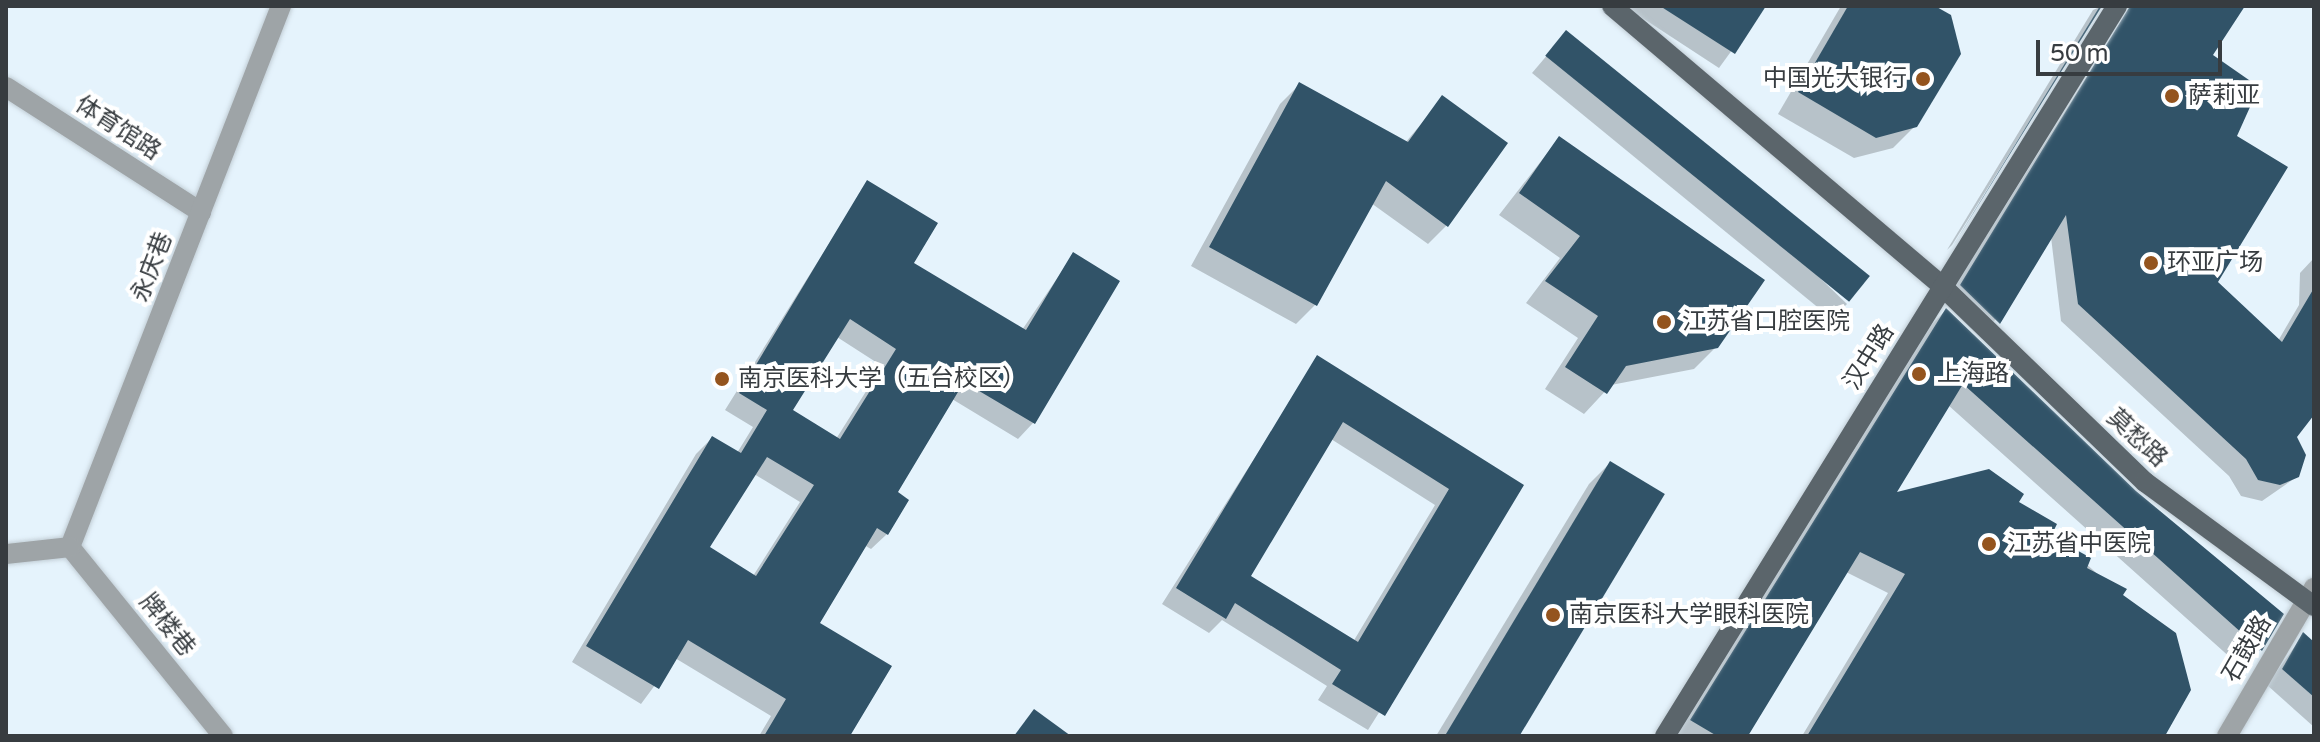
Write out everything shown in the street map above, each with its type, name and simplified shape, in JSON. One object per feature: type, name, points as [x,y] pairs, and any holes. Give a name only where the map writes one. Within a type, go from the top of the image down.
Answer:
[{"type":"main road","points":[[1612,6],[1943,287]]},
{"type":"main road","name":"汉中路","points":[[1665,736],[2117,6]]},
{"type":"main road","name":"莫愁路","points":[[1943,287],[2145,482],[2311,598]]},
{"type":"street","name":"永庆巷","points":[[70,547],[281,6]]},
{"type":"street","name":"体育馆路","points":[[6,87],[201,212]]},
{"type":"street","points":[[6,554],[70,547]]},
{"type":"street","name":"牌楼巷","points":[[70,547],[223,736]]},
{"type":"street","name":"石鼓路","points":[[2227,736],[2311,598]]},
{"type":"building","points":[[1660,6],[1766,6],[1735,54]]},
{"type":"building","points":[[1848,6],[1935,6],[1951,15],[1961,54],[1917,127],[1876,138],[1798,92]]},
{"type":"building","points":[[2100,6],[2102,6],[1953,246]]},
{"type":"building","name":"环亚广场","points":[[2130,6],[2245,6],[2213,55],[2259,87],[2237,136],[2288,167],[2218,282],[2282,342],[2314,288],[2314,415],[2297,437],[2306,455],[2299,477],[2280,485],[2258,480],[2246,459],[2078,304],[2066,215],[2000,324],[1960,285]]},
{"type":"building","points":[[1566,30],[1870,276],[1849,302],[1545,56]]},
{"type":"building","points":[[1299,82],[1408,142],[1442,95],[1508,143],[1448,227],[1386,181],[1317,306],[1209,247]]},
{"type":"building","points":[[1559,136],[1765,280],[1718,348],[1626,366],[1607,394],[1565,367],[1598,316],[1545,281],[1580,236],[1519,193]]},
{"type":"building","points":[[867,180],[938,223],[914,263],[1026,330],[1073,252],[1120,281],[1035,424],[964,382],[898,492],[909,500],[888,535],[877,528],[820,623],[892,666],[850,736],[764,736],[786,699],[688,640],[659,689],[586,646],[712,436],[741,453],[767,410],[739,393]],"holes":[[[850,319],[896,349],[840,439],[793,410]],[[767,457],[814,485],[756,576],[710,547]]]},
{"type":"building","name":"江苏省中医院","points":[[1946,308],[2136,491],[2284,614],[2262,651],[1963,384],[1897,492],[1989,469],[2024,494],[2019,502],[2057,524],[2051,536],[2091,558],[2087,568],[2127,589],[2123,595],[2176,633],[2191,690],[2165,736],[1807,736],[1905,574],[1860,552],[1748,736],[1717,736],[1690,720]]},
{"type":"building","points":[[1317,355],[1524,485],[1385,716],[1332,684],[1341,670],[1235,603],[1226,619],[1176,588]],"holes":[[[1343,422],[1449,489],[1358,642],[1251,576]]]},
{"type":"building","name":"南京医科大学眼科医院","points":[[1610,461],[1665,494],[1519,736],[1445,736]]},
{"type":"building","points":[[2303,632],[2314,642],[2314,697],[2282,669]]},
{"type":"building","points":[[1034,709],[1071,736],[1014,736]]},
{"type":"place","name":"中国光大银行","points":[[1923,79]]},
{"type":"place","name":"萨莉亚","points":[[2172,96]]},
{"type":"place","name":"环亚广场","points":[[2151,263]]},
{"type":"place","name":"江苏省口腔医院","points":[[1664,322]]},
{"type":"place","name":"上海路","points":[[1919,374]]},
{"type":"place","name":"南京医科大学（五台校区）","points":[[722,379]]},
{"type":"place","name":"江苏省中医院","points":[[1989,544]]},
{"type":"place","name":"南京医科大学眼科医院","points":[[1553,615]]}]
